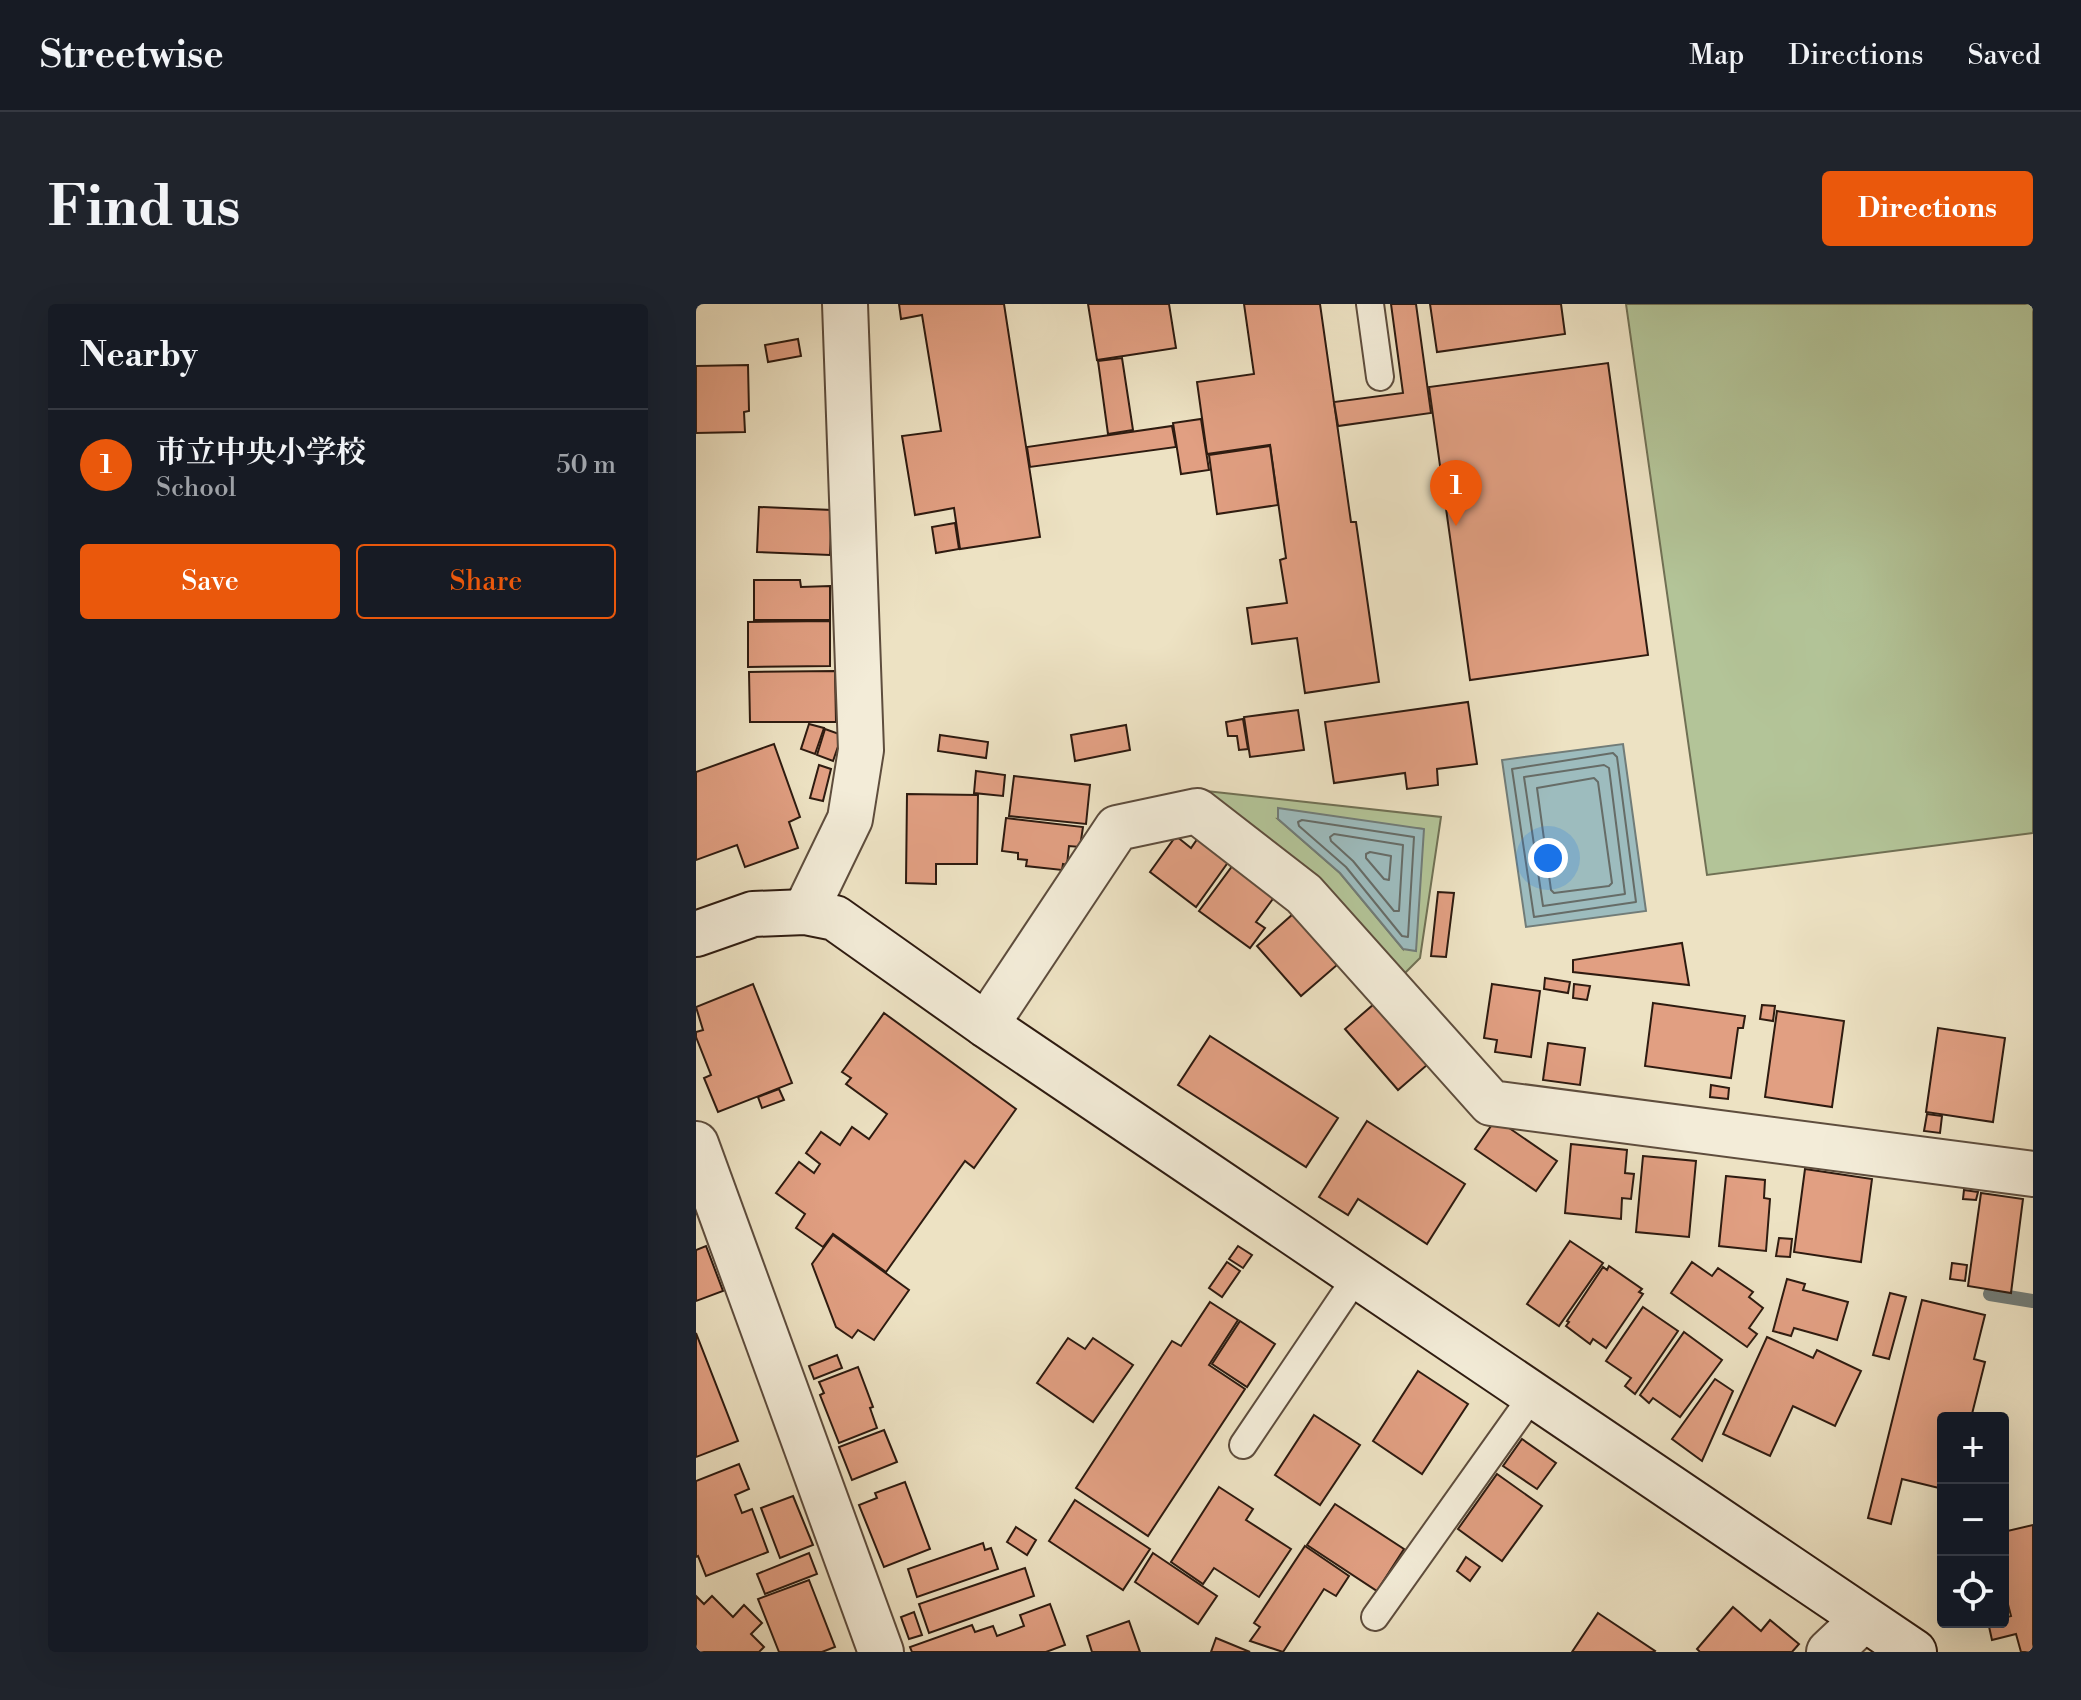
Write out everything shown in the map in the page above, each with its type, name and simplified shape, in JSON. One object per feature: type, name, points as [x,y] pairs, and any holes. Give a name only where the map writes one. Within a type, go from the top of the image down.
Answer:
[{"type":"street","points":[[805,912],[850,819],[861,750],[845,304]]},
{"type":"street","points":[[986,1025],[1117,828],[1197,811],[1304,894],[1491,1103],[2033,1174]]},
{"type":"street","points":[[696,934],[753,914],[805,912],[835,918],[986,1025],[1533,1395],[1842,1642],[1914,1652]]},
{"type":"street","points":[[696,1144],[881,1652]]},
{"type":"lane","points":[[1370,304],[1380,377]]},
{"type":"lane","points":[[1243,1445],[1357,1276]]},
{"type":"lane","points":[[1375,1617],[1533,1395]]},
{"type":"green space","points":[[1626,304],[2033,304],[2033,833],[1707,875]]},
{"type":"green space","points":[[1206,791],[1441,817],[1420,958],[1403,975],[1320,883]],"holes":[[[1278,819],[1423,829],[1403,949],[1340,873]]]},
{"type":"water","points":[[1623,744],[1646,911],[1526,927],[1502,760]]},
{"type":"water","points":[[1278,808],[1424,829],[1416,951],[1403,949],[1340,873],[1278,819]]},
{"type":"building","points":[[899,304],[1004,304],[1040,537],[960,549],[954,508],[915,515],[902,436],[941,431],[922,315],[901,319]]},
{"type":"building","points":[[1088,304],[1169,304],[1176,348],[1097,360]]},
{"type":"building","points":[[1244,304],[1320,304],[1351,522],[1356,522],[1379,682],[1305,693],[1297,638],[1252,644],[1247,608],[1287,603],[1280,560],[1286,558],[1270,445],[1207,454],[1197,382],[1254,374]]},
{"type":"building","points":[[1391,304],[1416,304],[1431,413],[1338,426],[1334,402],[1403,393]]},
{"type":"building","points":[[1430,304],[1561,304],[1565,334],[1437,352]]},
{"type":"building","points":[[798,339],[801,356],[768,362],[765,345]]},
{"type":"building","points":[[1122,358],[1133,430],[1108,434],[1098,361]]},
{"type":"building","points":[[1608,363],[1648,655],[1470,680],[1429,387]]},
{"type":"building","points":[[748,365],[749,411],[744,412],[745,432],[696,433],[696,366]]},
{"type":"building","points":[[1201,419],[1209,470],[1181,474],[1173,423]]},
{"type":"building","points":[[1172,426],[1176,447],[1030,467],[1027,447]]},
{"type":"building","points":[[1270,446],[1278,505],[1217,514],[1209,455]]},
{"type":"building","points":[[759,507],[832,510],[830,555],[757,552]]},
{"type":"building","points":[[955,523],[959,549],[936,553],[932,527]]},
{"type":"building","points":[[754,580],[800,580],[801,587],[830,586],[830,620],[754,620]]},
{"type":"building","points":[[830,621],[830,666],[748,667],[748,622]]},
{"type":"building","points":[[835,671],[836,722],[750,722],[749,672]]},
{"type":"building","points":[[1468,702],[1477,764],[1437,769],[1438,785],[1407,789],[1405,773],[1334,783],[1325,722]]},
{"type":"building","points":[[1298,710],[1304,750],[1250,757],[1244,717]]},
{"type":"building","points":[[1243,719],[1248,749],[1239,750],[1237,736],[1228,736],[1226,722]]},
{"type":"building","points":[[809,724],[824,728],[815,754],[801,749]]},
{"type":"building","points":[[1126,725],[1130,750],[1075,761],[1071,735]]},
{"type":"building","points":[[825,729],[842,735],[833,761],[817,755]]},
{"type":"building","points":[[940,735],[988,742],[986,758],[938,751]]},
{"type":"building","points":[[774,744],[800,817],[789,822],[798,848],[745,867],[737,845],[696,860],[696,772]]},
{"type":"building","points":[[819,765],[831,769],[823,801],[810,798]]},
{"type":"building","points":[[976,771],[1005,775],[1003,796],[974,793]]},
{"type":"building","points":[[1014,776],[1090,785],[1086,824],[1009,816]]},
{"type":"building","points":[[907,794],[978,795],[977,864],[936,864],[936,884],[906,883]]},
{"type":"building","points":[[1006,818],[1083,827],[1080,847],[1069,846],[1067,865],[1063,864],[1062,870],[1026,866],[1027,860],[1018,859],[1018,853],[1002,851]]},
{"type":"building","points":[[1176,836],[1191,848],[1198,838],[1229,861],[1196,907],[1150,872]]},
{"type":"building","points":[[1233,865],[1275,896],[1256,922],[1265,928],[1250,948],[1199,911]]},
{"type":"building","points":[[1438,892],[1454,893],[1446,957],[1431,956]]},
{"type":"building","points":[[1293,914],[1337,965],[1301,996],[1257,946]]},
{"type":"building","points":[[1682,943],[1689,985],[1573,972],[1573,960]]},
{"type":"building","points":[[1545,978],[1570,982],[1568,993],[1544,989]]},
{"type":"building","points":[[753,984],[792,1083],[718,1112],[704,1078],[711,1075],[696,1037],[696,1032],[703,1030],[696,1007]]},
{"type":"building","points":[[1492,984],[1540,991],[1531,1057],[1495,1052],[1497,1040],[1484,1038]]},
{"type":"building","points":[[1574,984],[1590,986],[1587,1000],[1573,998]]},
{"type":"building","points":[[1653,1003],[1745,1016],[1743,1028],[1738,1028],[1731,1078],[1645,1066]]},
{"type":"building","points":[[1374,1004],[1427,1065],[1398,1090],[1345,1029]]},
{"type":"building","points":[[1762,1005],[1775,1006],[1773,1021],[1760,1019]]},
{"type":"building","points":[[1777,1011],[1844,1021],[1832,1107],[1765,1097]]},
{"type":"building","points":[[884,1013],[1016,1109],[974,1168],[965,1161],[886,1272],[833,1234],[823,1247],[796,1228],[805,1214],[776,1193],[799,1162],[814,1173],[820,1164],[806,1153],[821,1132],[840,1145],[852,1127],[869,1139],[887,1114],[846,1084],[851,1078],[842,1072]]},
{"type":"building","points":[[1938,1028],[2005,1038],[1993,1122],[1926,1112]]},
{"type":"building","points":[[1210,1036],[1338,1118],[1306,1167],[1178,1085]]},
{"type":"building","points":[[1548,1043],[1585,1048],[1580,1085],[1543,1080]]},
{"type":"building","points":[[1711,1085],[1729,1088],[1728,1099],[1710,1097]]},
{"type":"building","points":[[779,1089],[784,1100],[762,1108],[758,1097]]},
{"type":"building","points":[[1927,1114],[1942,1116],[1940,1133],[1924,1131]]},
{"type":"building","points":[[1496,1119],[1557,1161],[1536,1191],[1475,1149]]},
{"type":"building","points":[[1367,1121],[1465,1184],[1427,1244],[1358,1199],[1348,1215],[1319,1197]]},
{"type":"building","points":[[1571,1144],[1627,1150],[1625,1173],[1634,1174],[1631,1199],[1622,1198],[1621,1219],[1565,1213]]},
{"type":"building","points":[[1643,1156],[1696,1161],[1689,1237],[1636,1232]]},
{"type":"building","points":[[1805,1169],[1872,1179],[1861,1262],[1794,1252]]},
{"type":"building","points":[[1726,1176],[1765,1180],[1764,1198],[1770,1199],[1766,1251],[1719,1246]]},
{"type":"building","points":[[1964,1190],[1978,1192],[1976,1200],[1963,1199]]},
{"type":"building","points":[[1981,1193],[2023,1199],[2011,1293],[1968,1286]]},
{"type":"building","points":[[833,1235],[909,1290],[874,1340],[858,1330],[852,1338],[836,1327],[812,1264]]},
{"type":"building","points":[[1779,1238],[1792,1239],[1790,1257],[1776,1256]]},
{"type":"building","points":[[1570,1241],[1603,1263],[1559,1326],[1527,1304]]},
{"type":"building","points":[[706,1246],[723,1291],[696,1301],[696,1250]]},
{"type":"building","points":[[1238,1246],[1252,1255],[1243,1268],[1229,1259]]},
{"type":"building","points":[[1227,1262],[1240,1271],[1222,1297],[1209,1288]]},
{"type":"building","points":[[1692,1262],[1712,1276],[1718,1268],[1753,1292],[1749,1297],[1763,1308],[1749,1328],[1757,1334],[1747,1347],[1671,1293]]},
{"type":"building","points":[[1952,1263],[1967,1265],[1965,1281],[1950,1279]]},
{"type":"building","points":[[1609,1266],[1642,1289],[1639,1292],[1643,1294],[1606,1348],[1593,1339],[1590,1344],[1566,1326],[1603,1267],[1607,1270]]},
{"type":"building","points":[[1787,1279],[1805,1284],[1803,1290],[1848,1302],[1837,1340],[1794,1328],[1791,1336],[1773,1331]]},
{"type":"building","points":[[1890,1293],[1906,1297],[1889,1359],[1873,1355]]},
{"type":"building","points":[[1922,1300],[1985,1315],[1974,1359],[1985,1362],[1972,1412],[1937,1412],[1937,1488],[1902,1479],[1891,1524],[1868,1518]]},
{"type":"building","points":[[1210,1302],[1238,1320],[1209,1365],[1245,1389],[1148,1536],[1076,1488],[1172,1341],[1181,1346]]},
{"type":"building","points":[[1643,1307],[1678,1331],[1635,1394],[1625,1386],[1631,1378],[1606,1361]]},
{"type":"building","points":[[1240,1321],[1275,1344],[1247,1387],[1212,1364]]},
{"type":"building","points":[[1684,1332],[1722,1360],[1680,1417],[1653,1398],[1649,1403],[1640,1395]]},
{"type":"building","points":[[696,1333],[738,1441],[696,1457]]},
{"type":"building","points":[[1767,1337],[1813,1358],[1817,1350],[1861,1371],[1835,1426],[1793,1406],[1770,1456],[1723,1434]]},
{"type":"building","points":[[1068,1338],[1085,1349],[1093,1338],[1133,1365],[1093,1422],[1037,1383]]},
{"type":"building","points":[[837,1355],[842,1368],[814,1379],[809,1366]]},
{"type":"building","points":[[858,1367],[873,1407],[870,1408],[877,1428],[839,1443],[820,1395],[824,1393],[819,1382]]},
{"type":"building","points":[[1418,1371],[1468,1404],[1422,1474],[1373,1441]]},
{"type":"building","points":[[1715,1379],[1733,1391],[1702,1461],[1672,1439]]},
{"type":"building","points":[[1314,1415],[1360,1445],[1320,1505],[1275,1475]]},
{"type":"building","points":[[884,1430],[897,1462],[852,1480],[839,1447]]},
{"type":"building","points":[[1522,1439],[1556,1463],[1537,1489],[1503,1466]]},
{"type":"building","points":[[739,1464],[749,1489],[735,1495],[742,1513],[752,1509],[768,1552],[706,1576],[696,1557],[696,1481]]},
{"type":"building","points":[[1497,1474],[1542,1506],[1502,1561],[1458,1529]]},
{"type":"building","points":[[905,1482],[930,1549],[884,1567],[859,1505],[877,1498],[875,1493]]},
{"type":"building","points":[[1219,1487],[1253,1509],[1246,1520],[1291,1549],[1259,1597],[1214,1568],[1203,1584],[1171,1562]]},
{"type":"building","points":[[793,1496],[813,1545],[780,1558],[761,1508]]},
{"type":"building","points":[[1075,1500],[1150,1549],[1123,1590],[1049,1541]]},
{"type":"building","points":[[1335,1504],[1404,1549],[1377,1591],[1307,1545]]},
{"type":"building","points":[[2033,1525],[2033,1652],[2021,1652],[2016,1634],[1992,1640],[1989,1628],[2009,1628],[2009,1531]]},
{"type":"building","points":[[1016,1527],[1036,1540],[1027,1555],[1007,1542]]},
{"type":"building","points":[[983,1543],[985,1550],[991,1548],[998,1569],[917,1597],[908,1569]]},
{"type":"building","points":[[1305,1546],[1349,1576],[1336,1596],[1324,1589],[1283,1652],[1250,1641],[1260,1627],[1254,1623]]},
{"type":"building","points":[[809,1553],[817,1574],[765,1594],[757,1574]]},
{"type":"building","points":[[1153,1553],[1217,1596],[1198,1624],[1135,1582]]},
{"type":"building","points":[[1466,1557],[1480,1567],[1470,1581],[1457,1571]]},
{"type":"building","points":[[1025,1568],[1034,1596],[929,1633],[919,1604]]},
{"type":"building","points":[[809,1580],[835,1647],[822,1652],[779,1652],[758,1599]]},
{"type":"building","points":[[696,1596],[704,1604],[712,1596],[733,1617],[744,1605],[762,1623],[751,1634],[764,1647],[759,1652],[696,1652]]},
{"type":"building","points":[[1050,1604],[1065,1645],[1046,1652],[912,1652],[910,1647],[972,1625],[975,1632],[993,1626],[997,1636],[1024,1626],[1020,1615]]},
{"type":"building","points":[[1733,1607],[1761,1631],[1770,1620],[1799,1644],[1792,1652],[1700,1652],[1697,1649]]},
{"type":"building","points":[[914,1612],[922,1635],[909,1639],[901,1617]]},
{"type":"building","points":[[1598,1613],[1655,1651],[1572,1652]]},
{"type":"building","points":[[1129,1621],[1140,1652],[1092,1652],[1087,1636]]},
{"type":"building","points":[[1216,1638],[1250,1652],[1211,1652]]},
{"type":"waterway","points":[[1990,1294],[2033,1301]]},
{"type":"place","name":"市立中央小学校","points":[[1456,526]]}]
